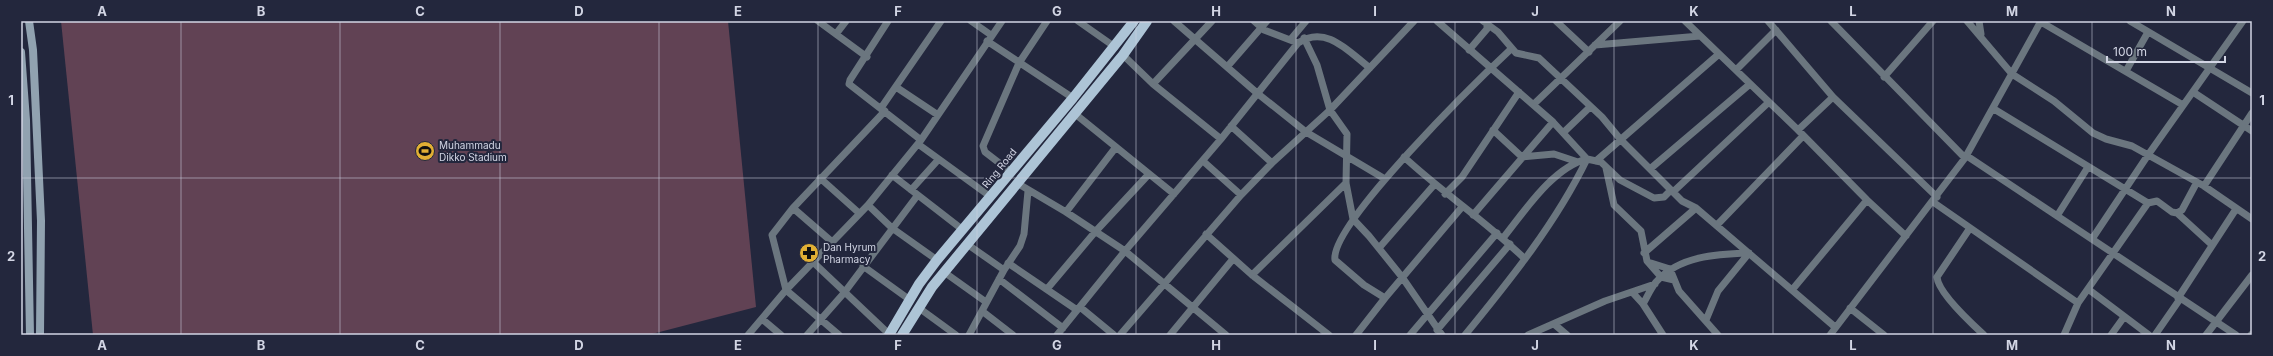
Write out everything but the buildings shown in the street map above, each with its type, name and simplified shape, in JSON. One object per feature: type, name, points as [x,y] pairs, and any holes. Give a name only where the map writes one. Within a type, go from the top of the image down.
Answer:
[{"type":"main road","points":[[29,21],[33,50],[41,221],[40,335]]},
{"type":"main road","name":"Ring Road","points":[[889,335],[937,260],[1073,98],[1134,21]]},
{"type":"main road","points":[[902,335],[944,272],[1122,56],[1147,21]]},
{"type":"main road","points":[[21,54],[26,120],[30,335]]},
{"type":"street","points":[[818,21],[867,57]]},
{"type":"street","points":[[836,34],[846,21]]},
{"type":"street","points":[[888,21],[867,57],[850,80],[849,84],[883,109],[938,160],[991,197]]},
{"type":"street","points":[[839,335],[786,290],[772,235],[793,208],[883,109],[896,87],[941,21]]},
{"type":"street","points":[[971,21],[1019,63],[1073,98]]},
{"type":"street","points":[[748,335],[786,290],[868,205],[919,142],[1002,21]]},
{"type":"street","points":[[1011,172],[982,149],[1019,63],[1047,21]]},
{"type":"street","points":[[1078,21],[1115,46]]},
{"type":"street","points":[[1174,21],[1194,40],[1257,93],[1306,132],[1384,179]]},
{"type":"street","points":[[1153,84],[1212,21]]},
{"type":"street","points":[[1254,21],[1262,28],[1291,38],[1301,40],[1313,36],[1331,38],[1370,68]]},
{"type":"street","points":[[1227,67],[1267,21]]},
{"type":"street","points":[[1291,38],[1306,21]]},
{"type":"street","points":[[1120,335],[1241,195],[1272,163],[1330,110],[1414,21]]},
{"type":"street","points":[[1437,21],[1490,69],[1534,104],[1564,132],[1587,159]]},
{"type":"street","points":[[1556,21],[1589,52]]},
{"type":"street","points":[[1685,21],[1801,133],[1867,200],[1906,236]]},
{"type":"street","points":[[1768,21],[1833,97],[1935,200],[1970,228],[2078,303]]},
{"type":"street","points":[[1831,21],[1884,77],[1966,157],[2092,239],[2179,299],[2236,335]]},
{"type":"street","points":[[1884,77],[1933,21]]},
{"type":"street","points":[[1967,21],[2012,74],[2054,101],[2092,133],[2106,139],[2132,146],[2204,186],[2252,219]]},
{"type":"street","points":[[1979,21],[1978,26],[1983,39]]},
{"type":"street","points":[[2130,21],[2252,93]]},
{"type":"street","points":[[2092,239],[2126,191],[2148,155],[2243,21]]},
{"type":"street","points":[[1534,104],[1589,52],[1618,22]]},
{"type":"street","points":[[1830,335],[1935,200],[1966,157],[2041,22],[2183,106]]},
{"type":"street","points":[[1469,50],[1487,29],[1485,23]]},
{"type":"street","points":[[1485,23],[1498,32],[1511,49],[1529,57],[1540,58],[1602,117],[1621,140],[1682,201],[1696,208],[1717,225],[1835,327]]},
{"type":"street","points":[[1736,70],[1776,30]]},
{"type":"street","points":[[2126,71],[2148,32]]},
{"type":"street","points":[[1595,45],[1700,36]]},
{"type":"street","points":[[1057,335],[1078,308],[1203,161],[1301,40]]},
{"type":"street","points":[[1301,40],[1317,65],[1330,110],[1347,134],[1346,183],[1353,220],[1379,248],[1402,277],[1440,332],[1510,244]]},
{"type":"street","points":[[1385,298],[1364,285],[1335,260],[1336,250],[1353,220],[1384,179],[1511,49]]},
{"type":"street","points":[[1596,161],[1719,54]]},
{"type":"street","points":[[1122,56],[1153,84],[1221,139]]},
{"type":"street","points":[[1650,169],[1750,84]]},
{"type":"street","points":[[896,87],[938,115]]},
{"type":"street","points":[[1445,194],[1462,177],[1492,130],[1519,92]]},
{"type":"street","points":[[2193,92],[2252,131]]},
{"type":"street","points":[[1717,225],[1833,97]]},
{"type":"street","points":[[1503,238],[1555,177],[1578,162],[1587,159],[1596,161],[1620,180],[1654,198],[1664,197],[1769,102]]},
{"type":"street","points":[[1564,132],[1590,107]]},
{"type":"street","points":[[1994,109],[2126,191],[2148,203],[2157,201],[2172,212],[2177,213],[2212,245]]},
{"type":"street","points":[[1074,113],[1174,194]]},
{"type":"street","points":[[2204,186],[2252,113]]},
{"type":"street","points":[[1473,215],[1553,122]]},
{"type":"street","points":[[1231,126],[1272,163]]},
{"type":"street","points":[[1492,130],[1522,158]]},
{"type":"street","points":[[1066,212],[1116,147]]},
{"type":"street","points":[[1522,158],[1554,154],[1578,162]]},
{"type":"street","points":[[1404,157],[1445,194],[1503,238],[1525,259]]},
{"type":"street","points":[[1465,335],[1525,259],[1563,204],[1587,159]]},
{"type":"street","points":[[911,190],[938,160]]},
{"type":"street","points":[[1203,161],[1241,195]]},
{"type":"street","points":[[2057,216],[2088,167]]},
{"type":"street","points":[[1606,168],[1614,205],[1640,230],[1644,253],[1647,260],[1661,277],[1674,280]]},
{"type":"street","points":[[1047,289],[1095,232],[1149,174]]},
{"type":"street","points":[[892,175],[917,196],[963,230]]},
{"type":"street","points":[[820,178],[859,213]]},
{"type":"street","points":[[2177,213],[2182,210],[2197,182]]},
{"type":"street","points":[[1017,183],[1028,191],[1066,212],[1125,252],[1226,335]]},
{"type":"street","points":[[1252,275],[1346,183]]},
{"type":"street","points":[[1379,248],[1434,184]]},
{"type":"street","points":[[969,335],[1024,234],[1028,191]]},
{"type":"street","points":[[807,335],[844,293],[917,196]]},
{"type":"street","points":[[1792,290],[1867,200]]},
{"type":"street","points":[[2064,335],[2078,303],[2114,254],[2148,203]]},
{"type":"street","points":[[868,205],[892,228],[937,260]]},
{"type":"street","points":[[1356,335],[1402,277],[1462,207]]},
{"type":"street","points":[[793,208],[832,241]]},
{"type":"street","points":[[1644,253],[1696,208]]},
{"type":"street","points":[[2155,335],[2236,209]]},
{"type":"street","points":[[1970,228],[1937,277],[1937,282],[1952,302],[1984,335]]},
{"type":"street","points":[[1410,335],[1497,233]]},
{"type":"street","points":[[1206,234],[1252,275],[1329,335]]},
{"type":"street","points":[[967,244],[1004,270]]},
{"type":"street","points":[[1643,304],[1661,277],[1670,269],[1682,263],[1719,254],[1749,253]]},
{"type":"street","points":[[1706,320],[1718,291],[1749,253]]},
{"type":"street","points":[[1170,335],[1192,306],[1233,259]]},
{"type":"street","points":[[1647,260],[1656,266],[1670,269]]},
{"type":"street","points":[[813,262],[889,335]]},
{"type":"street","points":[[1008,263],[1078,308],[1114,335]]},
{"type":"street","points":[[863,266],[910,300]]},
{"type":"street","points":[[1670,269],[1679,291],[1718,335]]},
{"type":"street","points":[[944,272],[986,302]]},
{"type":"street","points":[[2206,335],[2252,275]]},
{"type":"street","points":[[999,280],[1063,328]]},
{"type":"street","points":[[1528,335],[1605,301],[1655,284]]},
{"type":"street","points":[[2088,289],[2149,335]]},
{"type":"street","points":[[1632,292],[1643,304],[1663,335]]},
{"type":"street","points":[[919,308],[956,335]]},
{"type":"street","points":[[1850,308],[1884,335]]},
{"type":"street","points":[[982,311],[1013,335]]},
{"type":"street","points":[[2111,335],[2124,316]]},
{"type":"street","points":[[762,319],[781,335]]},
{"type":"street","points":[[1554,324],[1567,335]]},
{"type":"shaded area","points":[[61,21],[728,21],[756,307],[648,335],[93,335]]},
{"type":"place","name":"Muhammadu Dikko Stadium","points":[[425,151]]},
{"type":"place","name":"Dan Hyrum Pharmacy","points":[[809,253]]}]
